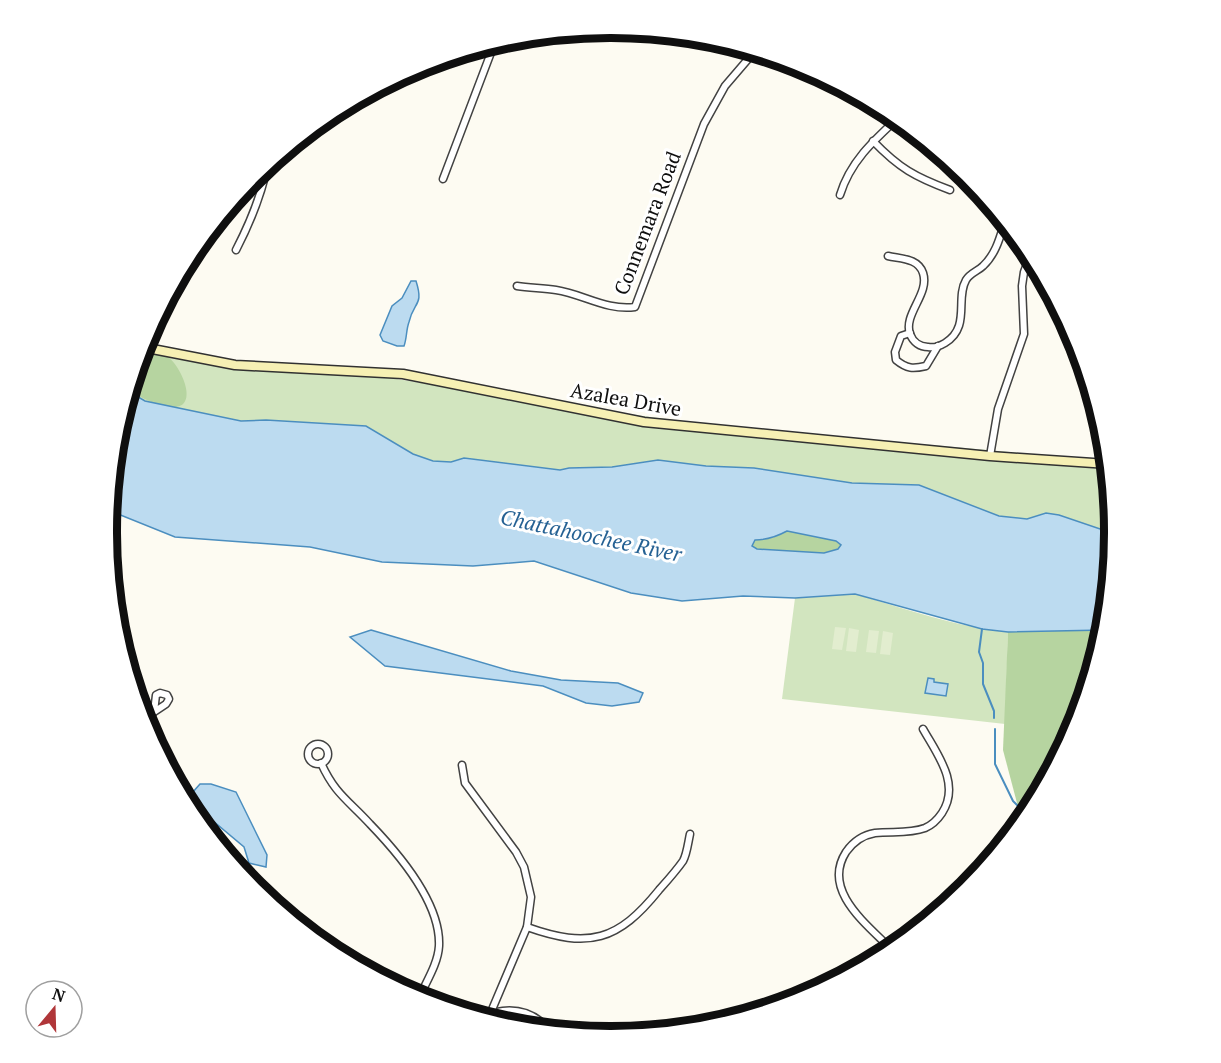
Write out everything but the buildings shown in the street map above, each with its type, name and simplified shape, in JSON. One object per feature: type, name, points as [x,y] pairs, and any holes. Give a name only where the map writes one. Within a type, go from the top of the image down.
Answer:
[{"type":"street","points":[[443,179],[491,52]]},
{"type":"street","name":"Connemara Road","points":[[518,286],[556,290],[586,297],[609,306],[635,308],[704,124],[725,86],[749,58]]},
{"type":"street","points":[[840,195],[851,168],[873,141],[890,125]]},
{"type":"street","points":[[873,141],[890,159],[906,171],[950,190]]},
{"type":"street","points":[[236,249],[252,220],[264,179]]},
{"type":"street","points":[[888,256],[913,261],[919,265],[923,273],[923,287],[909,323],[910,333],[921,346],[932,348],[953,336],[959,326],[966,279],[983,266],[996,250],[1002,231]]},
{"type":"street","points":[[990,456],[998,409],[1024,334],[1022,285],[1026,266]]},
{"type":"street","points":[[910,333],[901,336],[896,352],[896,360],[904,366],[913,369],[926,366],[938,346]]},
{"type":"street","name":"Azalea Drive","points":[[152,349],[235,365],[403,374],[644,422],[990,456],[1099,463]]},
{"type":"street","points":[[884,942],[849,906],[841,890],[838,875],[845,854],[859,839],[875,833],[926,828],[943,812],[949,794],[948,776],[923,729]]},
{"type":"street","points":[[321,763],[338,793],[390,846],[432,909],[439,930],[439,947],[423,989]]},
{"type":"street","points":[[462,765],[465,783],[516,852],[524,867],[531,897],[527,927],[491,1011]]},
{"type":"street","points":[[527,927],[552,936],[582,939],[604,935],[628,924],[641,912],[684,860],[690,834]]},
{"type":"street","points":[[494,1011],[516,1009],[540,1020]]},
{"type":"green space","points":[[150,352],[278,371],[378,376],[566,406],[721,426],[1099,460],[1104,530],[1059,515],[1045,513],[1028,519],[999,516],[919,485],[852,483],[754,468],[706,466],[658,460],[612,467],[560,470],[464,458],[451,462],[433,461],[413,454],[366,426],[266,420],[241,421],[145,401],[136,396]]},
{"type":"green space","points":[[150,352],[168,357],[173,362],[183,378],[187,395],[180,406],[160,405],[136,395]]},
{"type":"green space","points":[[787,531],[836,541],[841,545],[838,549],[824,553],[757,549],[752,546],[755,540],[772,538]]},
{"type":"green space","points":[[855,594],[950,622],[1008,632],[1005,724],[782,699],[795,598]]},
{"type":"green space","points":[[835,627],[846,628],[842,650],[832,649]]},
{"type":"green space","points":[[849,628],[859,630],[856,652],[846,651]]},
{"type":"green space","points":[[869,630],[879,631],[876,653],[866,652]]},
{"type":"green space","points":[[1094,630],[1088,659],[1067,721],[1054,750],[1019,809],[1003,750],[1008,632]]},
{"type":"green space","points":[[883,631],[893,633],[890,655],[880,654]]},
{"type":"water","points":[[411,281],[416,281],[419,299],[411,315],[404,346],[397,346],[383,341],[380,335],[392,306],[402,298]]},
{"type":"water","name":"Chattahoochee River","points":[[136,396],[145,401],[241,421],[266,420],[366,426],[413,454],[433,461],[451,462],[464,458],[560,470],[612,467],[658,460],[706,466],[754,468],[852,483],[919,485],[999,516],[1027,519],[1046,513],[1059,515],[1104,532],[1100,596],[1094,630],[1008,632],[982,629],[855,594],[795,598],[743,596],[682,601],[631,593],[534,561],[473,566],[382,562],[310,547],[175,537],[117,514],[126,435]],"holes":[[[787,531],[836,541],[841,545],[838,549],[824,553],[757,549],[752,546],[755,540],[771,538]]]},
{"type":"water","points":[[371,630],[511,671],[561,680],[618,683],[643,693],[639,702],[612,706],[586,703],[543,686],[385,666],[350,637]]},
{"type":"water","points":[[928,678],[934,679],[934,682],[948,684],[946,696],[925,693]]},
{"type":"water","points":[[200,784],[211,784],[236,792],[267,855],[266,867],[249,863],[244,847],[211,820],[192,793]]},
{"type":"waterway","points":[[982,629],[979,652],[983,663],[983,684],[994,711],[994,718]]},
{"type":"waterway","points":[[995,729],[995,764],[1013,801],[1020,808]]}]
